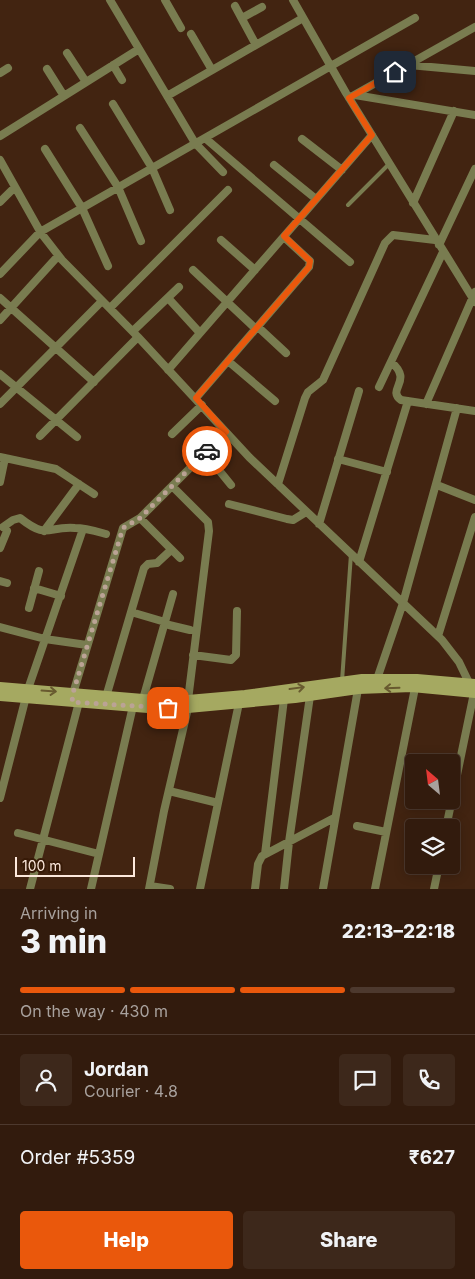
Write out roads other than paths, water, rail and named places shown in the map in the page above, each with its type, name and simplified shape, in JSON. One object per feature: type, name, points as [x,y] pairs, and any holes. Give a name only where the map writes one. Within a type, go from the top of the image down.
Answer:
[{"type":"main road","points":[[75,699],[106,696],[188,704],[342,682],[377,679],[417,679],[473,688]]},
{"type":"main road","points":[[0,687],[27,694],[133,706],[239,703],[358,689],[473,688]]},
{"type":"main road","points":[[0,696],[27,694]]},
{"type":"street","points":[[110,0],[195,143],[222,172]]},
{"type":"street","points":[[165,0],[181,28]]},
{"type":"street","points":[[292,0],[330,66],[352,96],[372,135],[439,246],[474,297],[426,404]]},
{"type":"street","points":[[235,6],[256,45]]},
{"type":"street","points":[[242,18],[262,7]]},
{"type":"street","points":[[167,96],[303,18]]},
{"type":"street","points":[[0,274],[40,232],[415,18]]},
{"type":"street","points":[[352,96],[475,27]]},
{"type":"street","points":[[191,34],[212,70]]},
{"type":"street","points":[[0,136],[139,49]]},
{"type":"street","points":[[67,54],[86,82]]},
{"type":"street","points":[[409,64],[475,71]]},
{"type":"street","points":[[113,65],[122,80]]},
{"type":"street","points":[[0,73],[8,68]]},
{"type":"street","points":[[47,69],[64,96]]},
{"type":"street","points":[[352,96],[475,115]]},
{"type":"street","points":[[114,104],[152,168],[170,210]]},
{"type":"street","points":[[413,203],[454,111]]},
{"type":"street","points":[[80,128],[118,187],[141,241]]},
{"type":"street","points":[[168,370],[372,135]]},
{"type":"street","points":[[205,138],[350,262]]},
{"type":"street","points":[[302,139],[342,170]]},
{"type":"street","points":[[45,149],[82,208],[108,266]]},
{"type":"street","points":[[0,160],[40,232],[58,256],[136,334],[249,457],[438,636],[452,652],[473,688],[448,819]]},
{"type":"street","points":[[274,165],[316,200]]},
{"type":"street","points":[[379,387],[439,246],[475,169]]},
{"type":"street","points":[[0,202],[15,187]]},
{"type":"street","points":[[110,308],[228,190]]},
{"type":"street","points":[[196,398],[311,264],[284,236]]},
{"type":"street","points":[[278,484],[304,398],[308,392],[323,380],[386,243],[393,236],[439,246]]},
{"type":"street","points":[[221,240],[255,270]]},
{"type":"street","points":[[0,320],[58,256]]},
{"type":"street","points":[[193,270],[286,353]]},
{"type":"street","points":[[40,436],[94,382],[179,287]]},
{"type":"street","points":[[0,298],[94,382]]},
{"type":"street","points":[[168,298],[200,333]]},
{"type":"street","points":[[0,404],[102,301]]},
{"type":"street","points":[[228,361],[275,401]]},
{"type":"street","points":[[391,362],[400,372],[401,376],[396,393],[398,399],[408,402],[475,410]]},
{"type":"street","points":[[0,374],[77,437]]},
{"type":"street","points":[[319,524],[359,390]]},
{"type":"street","points":[[360,562],[408,402]]},
{"type":"street","points":[[172,434],[202,405]]},
{"type":"street","points":[[377,679],[403,603],[457,408]]},
{"type":"street","points":[[30,889],[87,645],[120,535],[127,525],[140,518],[226,432]]},
{"type":"street","points":[[204,454],[232,485]]},
{"type":"street","points":[[0,482],[2,457],[56,469],[94,494]]},
{"type":"street","points":[[338,459],[387,472]]},
{"type":"street","points":[[44,531],[79,484]]},
{"type":"street","points":[[436,485],[475,500]]},
{"type":"street","points":[[170,889],[149,887],[188,704],[209,531],[208,522],[172,486]]},
{"type":"street","points":[[229,504],[293,520],[306,512]]},
{"type":"street","points":[[438,636],[475,516]]},
{"type":"street","points":[[0,548],[5,529],[13,520],[20,518],[35,529],[44,531],[74,528],[106,534]]},
{"type":"street","points":[[140,518],[180,558]]},
{"type":"street","points":[[0,798],[27,694],[83,529]]},
{"type":"street","points":[[106,696],[144,568],[148,564],[157,564],[171,550]]},
{"type":"street","points":[[29,608],[39,571]]},
{"type":"street","points":[[34,588],[61,596]]},
{"type":"street","points":[[143,700],[173,594]]},
{"type":"street","points":[[194,655],[234,659],[236,656],[237,611]]},
{"type":"street","points":[[131,612],[190,630]]},
{"type":"street","points":[[0,627],[45,640],[87,645]]},
{"type":"street","points":[[375,889],[415,688]]},
{"type":"street","points":[[323,889],[358,689]]},
{"type":"street","points":[[284,889],[310,696]]},
{"type":"street","points":[[265,854],[284,699]]},
{"type":"street","points":[[200,889],[239,703]]},
{"type":"street","points":[[91,889],[133,706]]},
{"type":"street","points":[[169,791],[218,803]]},
{"type":"street","points":[[256,889],[259,860],[265,854],[334,818]]},
{"type":"street","points":[[357,826],[386,832]]},
{"type":"street","points":[[18,833],[99,854]]},
{"type":"street","points":[[434,889],[437,874]]},
{"type":"lane","points":[[348,205],[389,163]]},
{"type":"lane","points":[[342,682],[351,554]]}]
